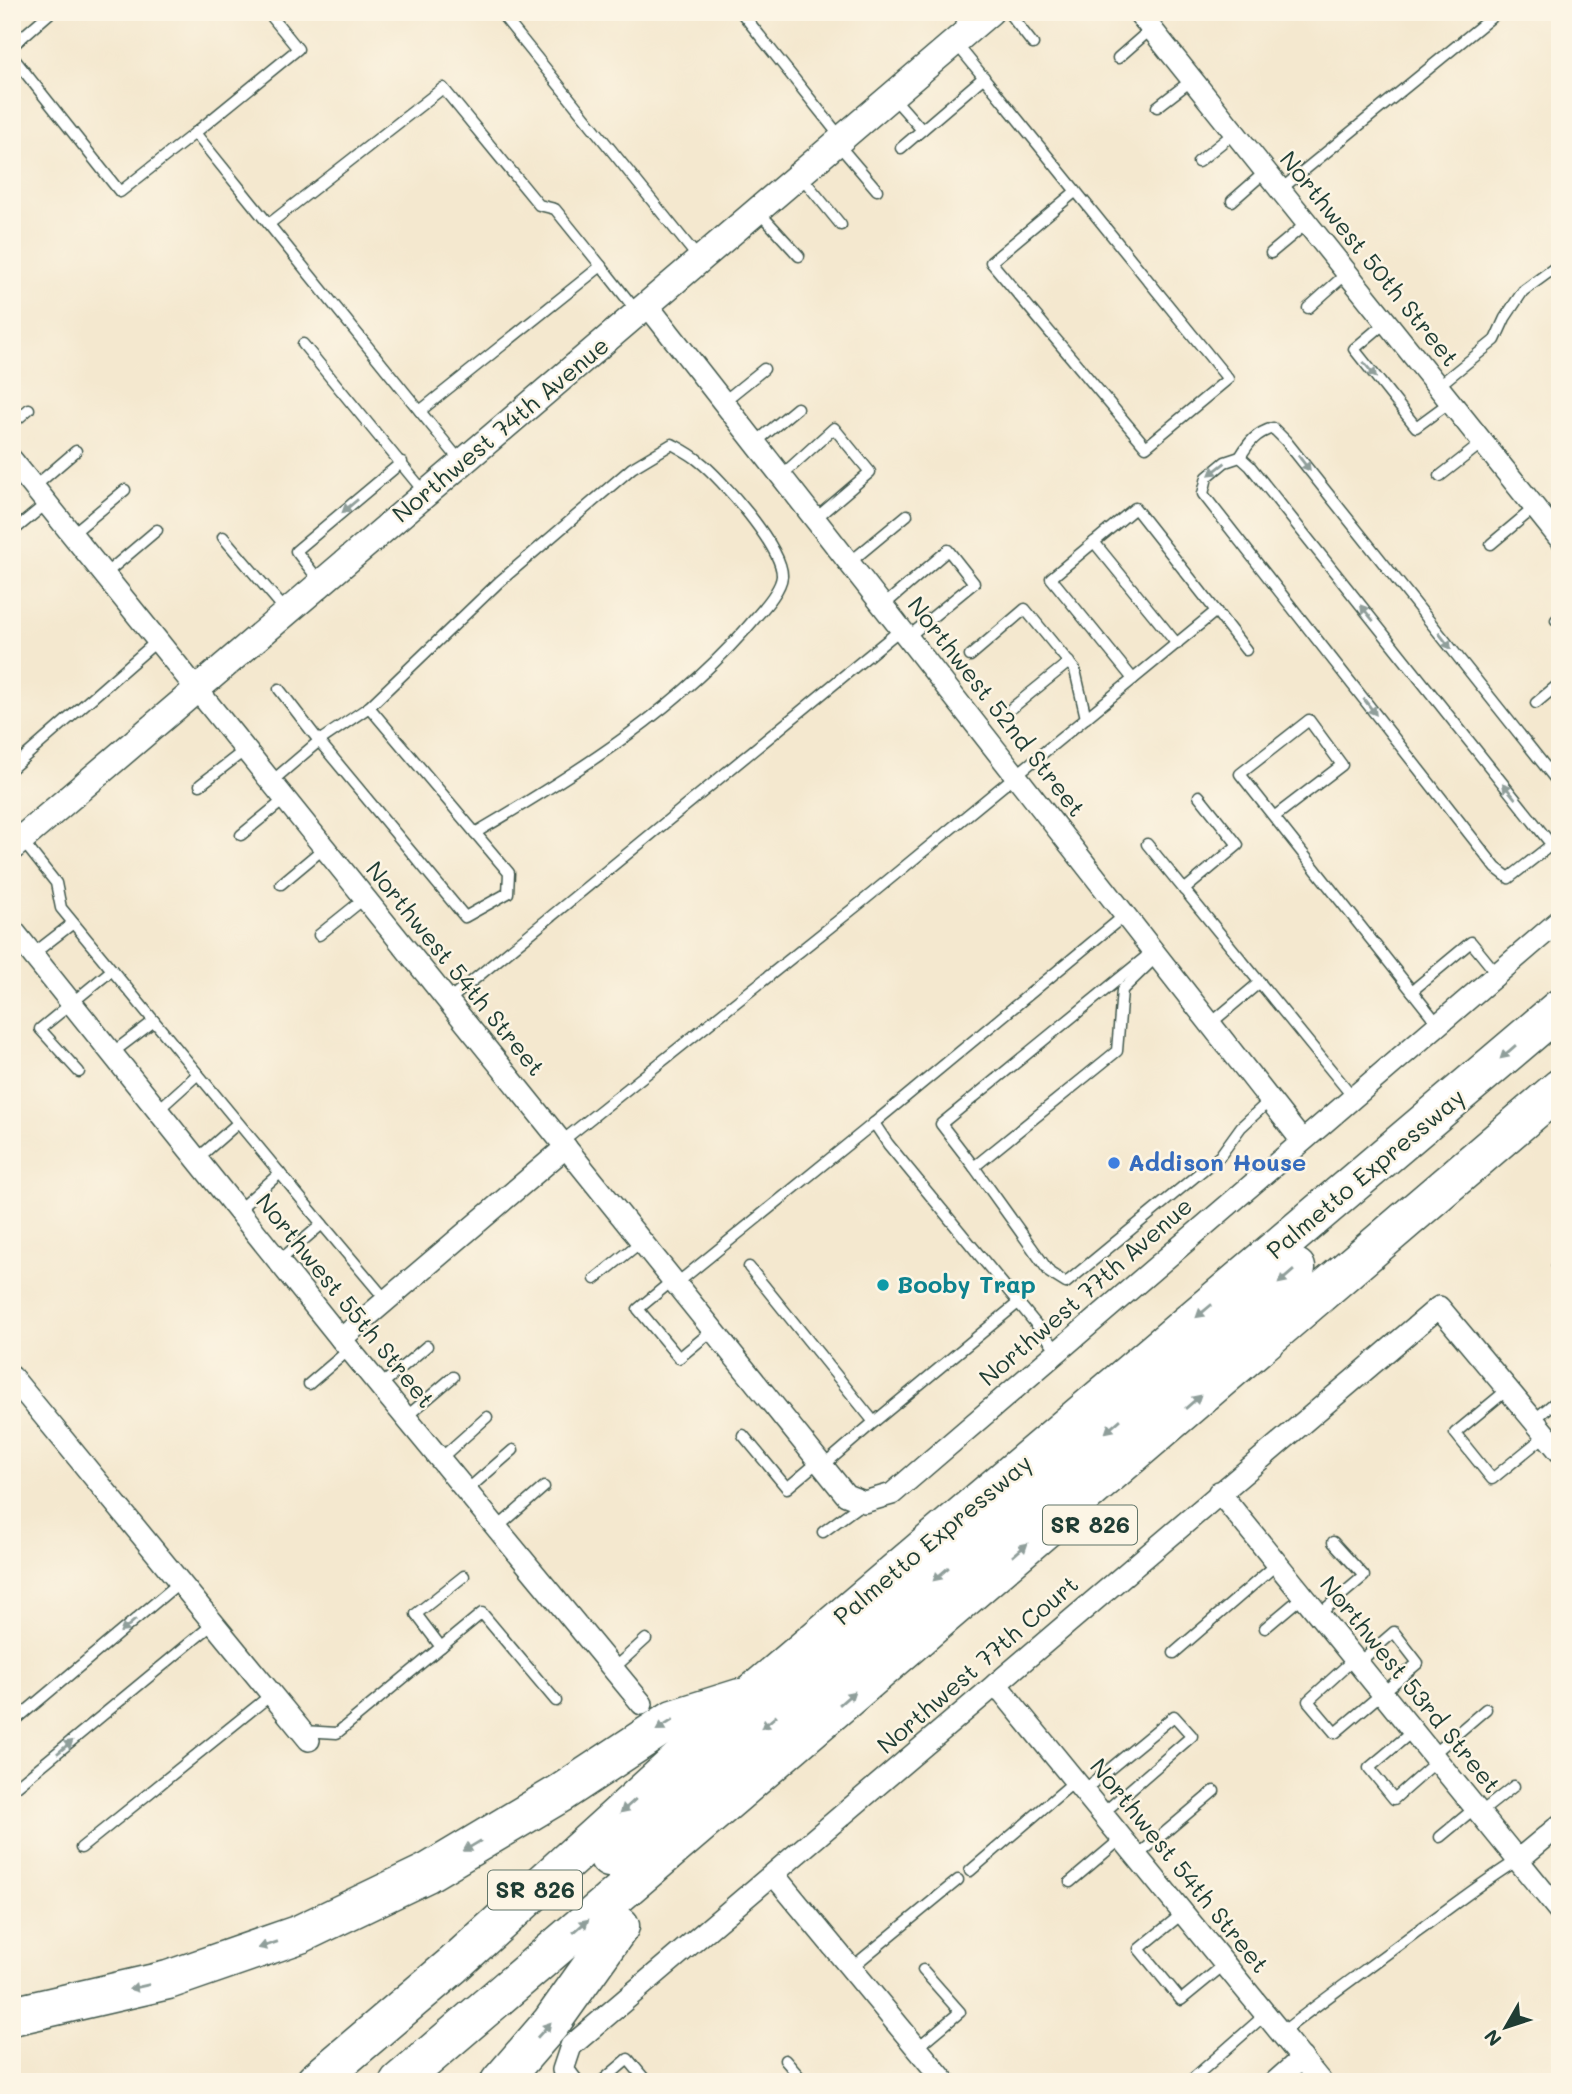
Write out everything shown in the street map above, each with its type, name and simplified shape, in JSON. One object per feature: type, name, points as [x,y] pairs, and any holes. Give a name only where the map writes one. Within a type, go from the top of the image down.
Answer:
[{"type":"highway","name":"Palmetto Expressway","points":[[315,2082],[453,1965],[752,1694],[1560,1008]]},
{"type":"highway","points":[[344,2082],[843,1659],[1560,1040]]},
{"type":"highway","points":[[399,2082],[1560,1088]]},
{"type":"highway","name":"SR 826","points":[[432,2082],[620,1926],[1560,1123]]},
{"type":"highway","points":[[12,2016],[167,1980],[300,1934],[427,1873],[561,1793],[673,1719],[752,1694]]},
{"type":"highway","points":[[500,2082],[551,2023],[620,1926]]},
{"type":"street","name":"Northwest 74th Avenue","points":[[17,843],[840,141],[892,96],[960,28],[990,12]]},
{"type":"street","name":"Northwest 50th Street","points":[[1144,20],[1560,539]]},
{"type":"street","name":"Northwest 52nd Street","points":[[643,310],[723,402],[1302,1141]]},
{"type":"street","name":"Northwest 54th Street","points":[[26,482],[72,534],[821,1464],[846,1494],[863,1502]]},
{"type":"street","name":"Northwest 77th Avenue","points":[[863,1502],[892,1494],[1560,920]]},
{"type":"street","name":"Northwest 55th Street","points":[[12,929],[345,1344],[642,1704]]},
{"type":"street","points":[[345,1344],[386,1300],[564,1145]]},
{"type":"street","name":"Northwest 77th Court","points":[[568,2076],[571,2046],[1439,1307],[1507,1390]]},
{"type":"street","points":[[12,1377],[306,1735]]},
{"type":"street","points":[[1507,1390],[1560,1452]]},
{"type":"street","name":"Northwest 53rd Street","points":[[1219,1492],[1560,1912]]},
{"type":"street","name":"Northwest 54th Street","points":[[996,1684],[1321,2082]]},
{"type":"street","points":[[1518,1860],[1560,1825]]},
{"type":"street","points":[[774,1875],[945,2082]]},
{"type":"street","points":[[1275,2082],[1302,2059]]},
{"type":"lane","points":[[12,46],[51,12]]},
{"type":"lane","points":[[12,56],[120,192],[298,50],[268,12]]},
{"type":"lane","points":[[500,12],[701,261]]},
{"type":"lane","points":[[741,12],[877,190]]},
{"type":"lane","points":[[1008,12],[1033,44]]},
{"type":"lane","points":[[1280,190],[1498,12]]},
{"type":"lane","points":[[1118,58],[1144,20]]},
{"type":"lane","points":[[960,28],[984,77],[1228,379],[1146,447],[990,262],[1076,191]]},
{"type":"lane","points":[[901,148],[984,77]]},
{"type":"lane","points":[[1157,107],[1192,80]]},
{"type":"lane","points":[[269,225],[443,88],[539,205],[555,209],[600,266],[643,310]]},
{"type":"lane","points":[[892,96],[922,130]]},
{"type":"lane","points":[[195,133],[461,462]]},
{"type":"lane","points":[[1198,162],[1234,133]]},
{"type":"lane","points":[[1232,201],[1265,172]]},
{"type":"lane","points":[[800,175],[841,225]]},
{"type":"lane","points":[[758,211],[799,256]]},
{"type":"lane","points":[[1271,253],[1307,223]]},
{"type":"lane","points":[[1386,322],[1354,349],[1416,427],[1443,394],[1495,340],[1505,318],[1523,291],[1560,264]]},
{"type":"lane","points":[[420,411],[600,266]]},
{"type":"lane","points":[[1308,307],[1347,273]]},
{"type":"lane","points":[[303,344],[402,462],[425,494]]},
{"type":"lane","points":[[723,402],[764,369]]},
{"type":"lane","points":[[755,443],[797,408]]},
{"type":"lane","points":[[12,424],[29,410]]},
{"type":"lane","points":[[781,476],[834,428],[870,472],[815,519]]},
{"type":"lane","points":[[1556,841],[1509,878],[1496,868],[1203,494],[1207,477],[1225,463],[1240,457],[1251,440],[1262,431],[1273,428],[1560,785]]},
{"type":"lane","points":[[1440,476],[1482,443]]},
{"type":"lane","points":[[241,835],[319,741],[369,707],[499,582],[642,462],[672,444],[699,460],[729,489],[777,554],[782,577],[770,601],[733,645],[659,712],[552,787],[475,833]]},
{"type":"lane","points":[[12,532],[26,482],[76,451]]},
{"type":"lane","points":[[1240,457],[1556,841],[1560,853]]},
{"type":"lane","points":[[321,583],[296,551],[402,462]]},
{"type":"lane","points":[[72,534],[125,490]]},
{"type":"lane","points":[[1133,679],[1051,578],[1135,508],[1246,650]]},
{"type":"lane","points":[[1490,544],[1534,508]]},
{"type":"lane","points":[[849,563],[907,514]]},
{"type":"lane","points":[[104,575],[157,530]]},
{"type":"lane","points":[[223,537],[287,612]]},
{"type":"lane","points":[[1094,542],[1177,644]]},
{"type":"lane","points":[[448,1002],[905,633],[975,583],[948,550],[884,606]]},
{"type":"lane","points":[[970,656],[1025,609],[1075,670],[1086,718]]},
{"type":"lane","points":[[564,1145],[1216,611]]},
{"type":"lane","points":[[12,768],[157,641]]},
{"type":"lane","points":[[1012,708],[1069,662]]},
{"type":"lane","points":[[1536,703],[1560,683]]},
{"type":"lane","points":[[279,689],[465,917],[508,893],[509,873],[369,707]]},
{"type":"lane","points":[[1273,817],[1342,765],[1308,720],[1240,774],[1273,817],[1438,1024]]},
{"type":"lane","points":[[200,785],[245,750]]},
{"type":"lane","points":[[1184,890],[1238,845],[1199,796]]},
{"type":"lane","points":[[17,843],[56,883],[61,908],[73,923],[386,1300]]},
{"type":"lane","points":[[1147,844],[1353,1097]]},
{"type":"lane","points":[[281,884],[324,848]]},
{"type":"lane","points":[[319,935],[365,898]]},
{"type":"lane","points":[[713,1330],[679,1358],[638,1309],[874,1124],[1125,915]]},
{"type":"lane","points":[[33,954],[73,923]]},
{"type":"lane","points":[[1412,991],[1471,942],[1497,974]]},
{"type":"lane","points":[[974,1167],[1117,1051],[1122,990],[1155,953]]},
{"type":"lane","points":[[1155,953],[942,1124],[1050,1273],[1066,1283],[1220,1156],[1241,1127],[1270,1100]]},
{"type":"lane","points":[[79,1072],[40,1029],[112,970]]},
{"type":"lane","points":[[1210,1024],[1260,982]]},
{"type":"lane","points":[[112,1054],[154,1021]]},
{"type":"lane","points":[[158,1110],[198,1074]]},
{"type":"lane","points":[[197,1158],[238,1123]]},
{"type":"lane","points":[[874,1124],[1058,1351]]},
{"type":"lane","points":[[238,1210],[280,1173]]},
{"type":"lane","points":[[279,1261],[322,1224]]},
{"type":"lane","points":[[595,1279],[642,1241]]},
{"type":"lane","points":[[749,1267],[874,1422]]},
{"type":"lane","points":[[743,1435],[787,1488],[874,1422],[1018,1303]]},
{"type":"lane","points":[[309,1384],[345,1344]]},
{"type":"lane","points":[[380,1386],[427,1346]]},
{"type":"lane","points":[[406,1417],[453,1377]]},
{"type":"lane","points":[[1507,1390],[1455,1433],[1492,1479],[1540,1428],[1560,1398]]},
{"type":"lane","points":[[440,1459],[487,1418]]},
{"type":"lane","points":[[466,1491],[513,1450]]},
{"type":"lane","points":[[497,1528],[544,1487]]},
{"type":"lane","points":[[822,1532],[863,1502]]},
{"type":"lane","points":[[1318,1615],[1364,1576],[1333,1542]]},
{"type":"lane","points":[[1174,1653],[1276,1563]]},
{"type":"lane","points":[[441,1647],[416,1614],[464,1576]]},
{"type":"lane","points":[[12,1723],[180,1582]]},
{"type":"lane","points":[[1265,1628],[1303,1596]]},
{"type":"lane","points":[[306,1735],[337,1733],[482,1613],[556,1701]]},
{"type":"lane","points":[[12,1790],[214,1623]]},
{"type":"lane","points":[[1394,1632],[1418,1663],[1335,1733],[1308,1701],[1356,1661],[1394,1632]]},
{"type":"lane","points":[[613,1668],[646,1639]]},
{"type":"lane","points":[[81,1848],[272,1694]]},
{"type":"lane","points":[[1413,1731],[1369,1768],[1394,1799],[1486,1709]]},
{"type":"lane","points":[[970,1871],[1174,1716],[1192,1736],[1102,1814]]},
{"type":"lane","points":[[1440,1837],[1514,1786]]},
{"type":"lane","points":[[1137,1856],[1214,1791]]},
{"type":"lane","points":[[1070,1882],[1122,1838]]},
{"type":"lane","points":[[1281,2033],[1482,1882],[1518,1860]]},
{"type":"lane","points":[[851,1968],[958,1880]]},
{"type":"lane","points":[[1183,1913],[1139,1950],[1181,2000],[1225,1964]]},
{"type":"lane","points":[[917,2048],[960,2012],[923,1970]]},
{"type":"lane","points":[[1189,2082],[1266,2014]]},
{"type":"lane","points":[[601,2082],[628,2059],[647,2082]]},
{"type":"lane","points":[[785,2060],[804,2082]]},
{"type":"place","name":"Addison House","points":[[1114,1163]]},
{"type":"place","name":"Booby Trap","points":[[883,1285]]}]
